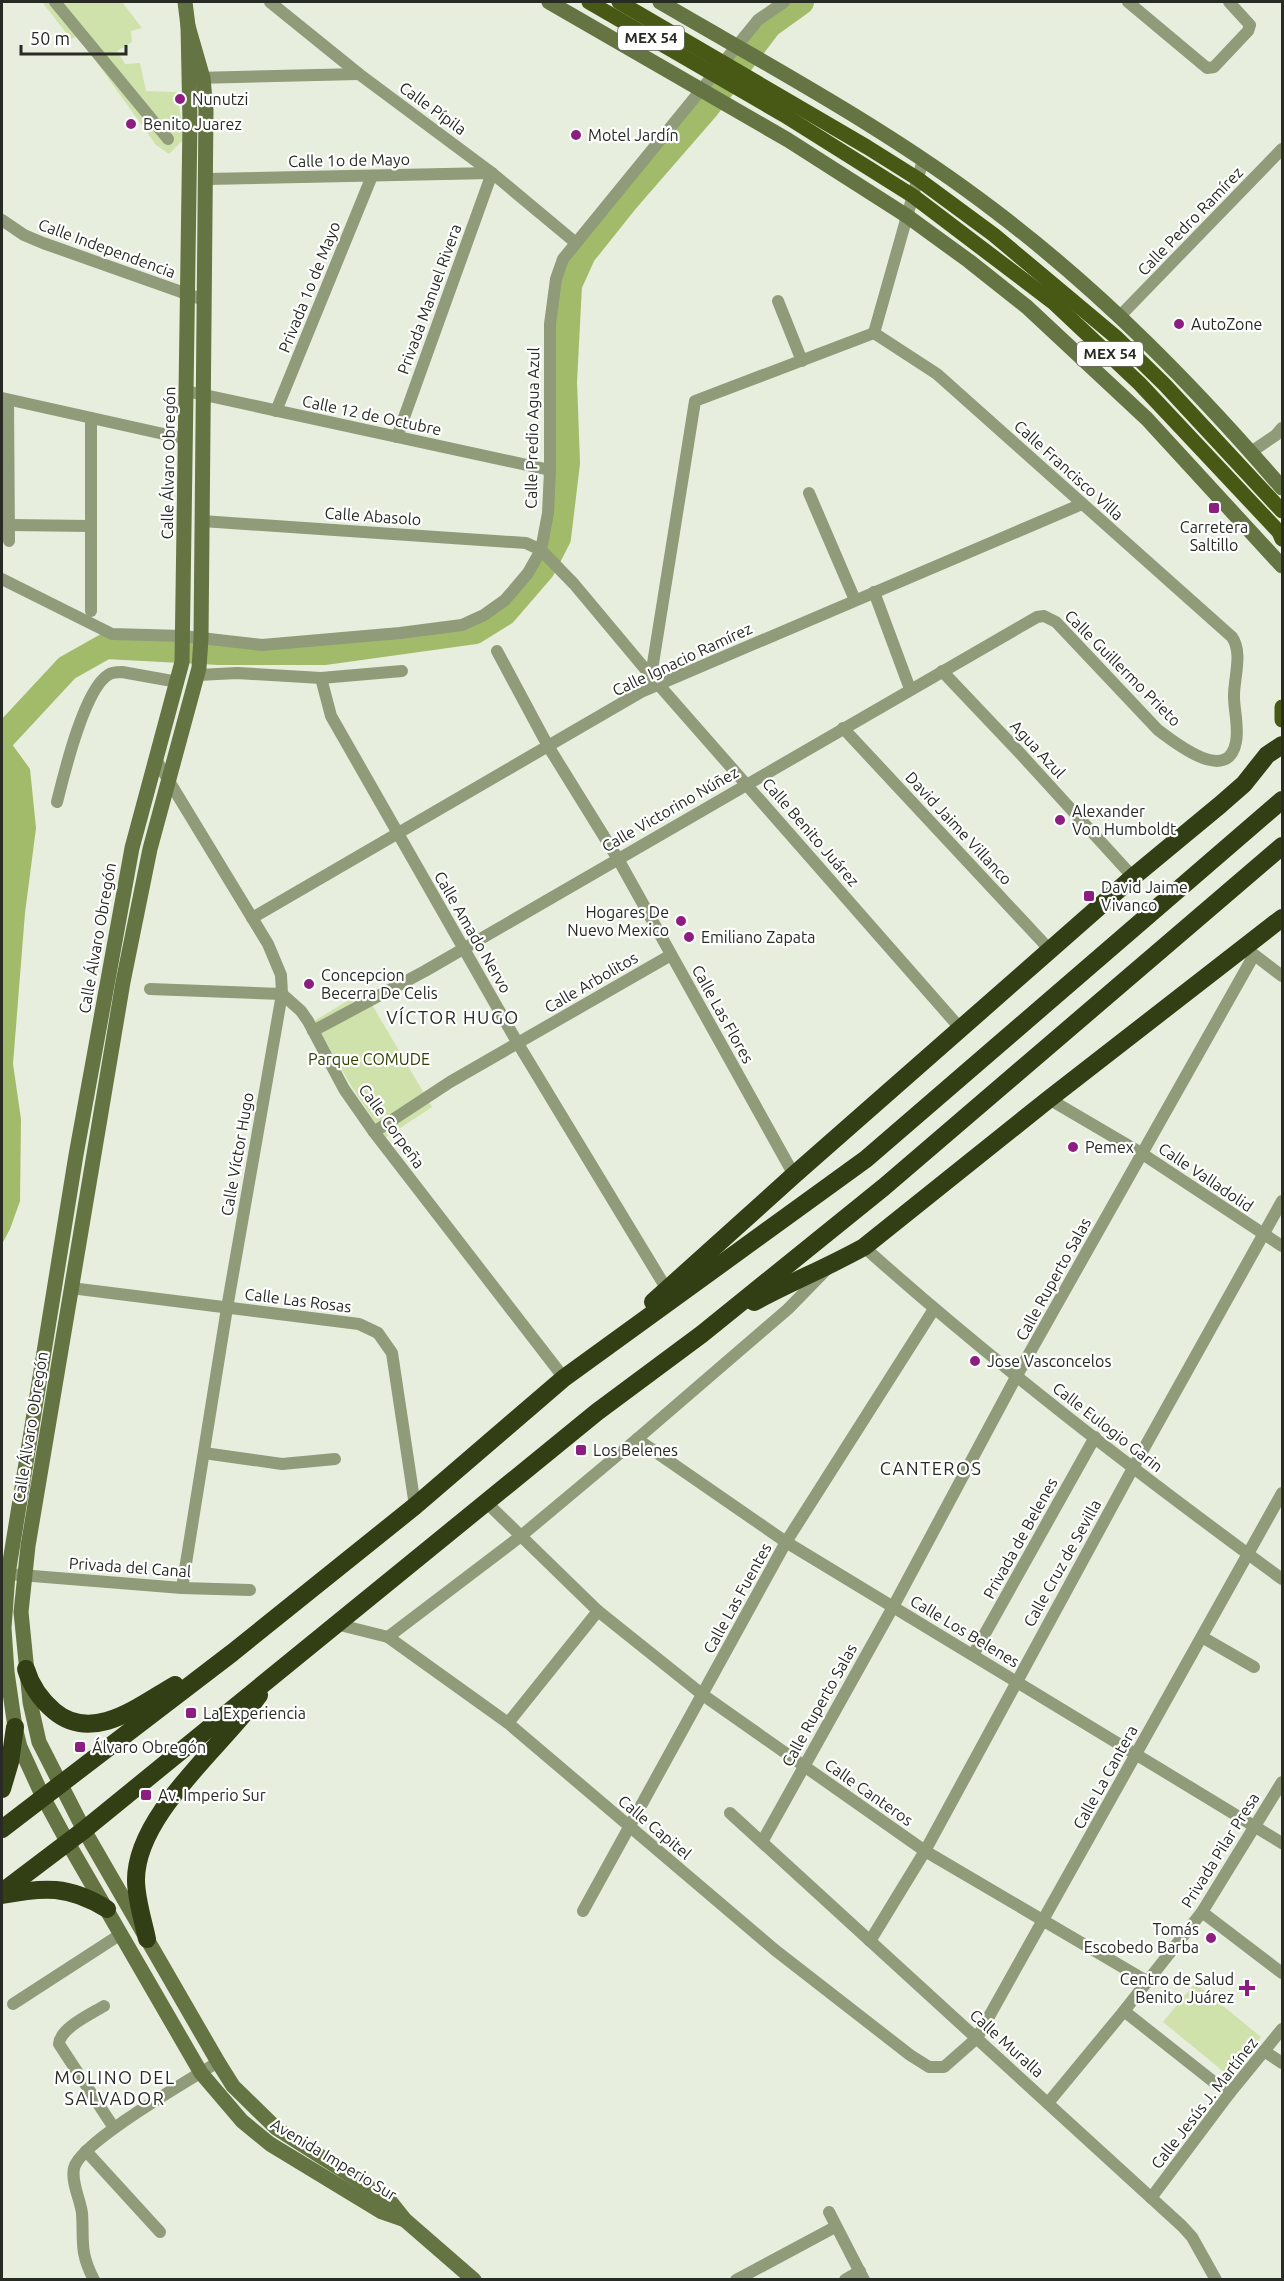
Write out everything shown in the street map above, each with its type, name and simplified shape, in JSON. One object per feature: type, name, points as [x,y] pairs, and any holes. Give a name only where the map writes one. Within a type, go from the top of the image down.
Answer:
[{"type":"highway","points":[[612,1342],[666,1288],[1133,877],[1244,784],[1267,755],[1282,745]]},
{"type":"highway","points":[[2,1829],[232,1653],[415,1506],[564,1378],[866,1159],[1282,800]]},
{"type":"highway","points":[[2,1893],[68,1843],[597,1412],[702,1334],[884,1187],[1282,846]]},
{"type":"highway","points":[[702,1334],[787,1284],[830,1266],[864,1246],[1049,1099],[1249,951],[1282,918]]},
{"type":"highway","points":[[26,1669],[37,1693],[56,1713],[71,1721],[96,1724],[113,1719],[232,1653]]},
{"type":"highway","points":[[147,1939],[136,1880],[138,1860],[146,1840],[172,1796],[246,1713],[272,1676]]},
{"type":"highway","points":[[2,1789],[10,1762],[15,1727]]},
{"type":"highway","points":[[2,1893],[57,1889],[83,1896],[107,1909]]},
{"type":"main road","name":"MEX 54","points":[[589,2],[719,69],[781,97],[918,179],[994,235],[1117,338],[1165,385],[1282,511]]},
{"type":"main road","name":"MEX 54","points":[[619,2],[719,69],[747,93],[913,196],[1054,303],[1107,351],[1279,532],[1282,539]]},
{"type":"main road","points":[[1282,707],[1282,720]]},
{"type":"street","points":[[55,2],[168,139]]},
{"type":"street","name":"Calle Álvaro Obregón","points":[[84,1830],[39,1742],[26,1669],[21,1612],[71,1288],[123,982],[150,849],[199,671],[206,110],[196,78],[185,2]]},
{"type":"street","name":"Calle Pípila","points":[[270,2],[359,74],[492,173],[576,243]]},
{"type":"street","points":[[549,2],[788,140],[907,216],[969,261],[1035,315],[1147,419],[1282,566]]},
{"type":"street","points":[[660,2],[923,160],[994,210],[1056,260],[1162,356],[1282,488]]},
{"type":"street","name":"Calle Predio Agua Azul","points":[[2,579],[112,634],[262,645],[462,625],[484,615],[505,600],[528,573],[541,550],[548,513],[550,324],[556,279],[563,260],[758,20],[784,2]]},
{"type":"street","points":[[1128,2],[1207,68],[1214,67],[1248,31],[1250,25],[1229,2]]},
{"type":"street","points":[[196,78],[359,74]]},
{"type":"street","name":"Calle Álvaro Obregón","points":[[68,1843],[20,1747],[7,1672],[4,1628],[8,1574],[84,1109],[132,848],[179,675],[183,638],[190,122],[196,78]]},
{"type":"street","points":[[737,110],[747,93]]},
{"type":"street","name":"Calle Pedro Ramírez","points":[[1120,316],[1282,149]]},
{"type":"street","points":[[655,680],[695,401],[874,333],[923,160]]},
{"type":"street","name":"Calle 1o de Mayo","points":[[206,179],[492,173]]},
{"type":"street","name":"Privada Manuel Rivera","points":[[397,437],[492,173]]},
{"type":"street","name":"Privada 1o de Mayo","points":[[276,411],[372,176]]},
{"type":"street","name":"Calle Independencia","points":[[2,220],[24,235],[43,243],[204,300]]},
{"type":"street","points":[[777,301],[802,361]]},
{"type":"street","name":"Calle Francisco Villa","points":[[874,333],[937,374],[1229,632],[1236,642],[1238,653],[1234,697],[1236,743],[1227,758],[1210,761]]},
{"type":"street","name":"Calle 12 de Octubre","points":[[186,391],[550,470]]},
{"type":"street","points":[[9,541],[5,399],[186,439]]},
{"type":"street","points":[[91,418],[91,611]]},
{"type":"street","points":[[1251,452],[1282,428]]},
{"type":"street","points":[[808,493],[855,600]]},
{"type":"street","name":"Calle Ignacio Ramírez","points":[[252,918],[641,692],[655,680],[855,600],[1082,504]]},
{"type":"street","name":"Calle Abasolo","points":[[202,521],[526,543],[541,550]]},
{"type":"street","points":[[9,525],[91,526]]},
{"type":"street","name":"Calle Benito Juárez","points":[[541,550],[574,584],[655,680],[960,1028]]},
{"type":"street","points":[[874,592],[910,689]]},
{"type":"street","name":"Calle Victorino Núñez","points":[[313,1031],[464,948],[1032,619],[1044,616]]},
{"type":"street","name":"Calle Guillermo Prieto","points":[[1044,616],[1056,622],[1158,730],[1191,752],[1210,761]]},
{"type":"street","name":"Calle Las Flores","points":[[497,651],[548,746],[618,859],[794,1175]]},
{"type":"street","points":[[199,671],[321,678],[402,671]]},
{"type":"street","name":"Agua Azul","points":[[942,671],[1133,877]]},
{"type":"street","points":[[57,802],[71,748],[91,698],[103,679],[114,672],[179,675]]},
{"type":"street","name":"Calle Amado Nervo","points":[[321,678],[331,716],[518,1042],[666,1288]]},
{"type":"street","name":"David Jaime Villanco","points":[[843,728],[1050,950]]},
{"type":"street","name":"Calle Víctor Hugo","points":[[155,758],[268,944],[280,975],[282,993],[227,1308],[182,1588]]},
{"type":"street","points":[[1249,951],[1282,976]]},
{"type":"street","name":"Calle Ruperto Salas","points":[[762,1842],[893,1607],[1016,1377],[1142,1153],[1249,951]]},
{"type":"street","name":"Calle Arbolitos","points":[[374,1132],[450,1082],[671,955]]},
{"type":"street","points":[[150,989],[282,993]]},
{"type":"street","name":"Calle Corpeña","points":[[282,993],[301,1011],[344,1089],[374,1132],[564,1378]]},
{"type":"street","name":"Calle Valladolid","points":[[1049,1099],[1142,1153],[1282,1246]]},
{"type":"street","name":"Calle Cruz de Sevilla","points":[[870,1941],[926,1851],[1016,1681],[1282,1201]]},
{"type":"street","name":"Calle Eulogio Garin","points":[[864,1246],[934,1309],[1016,1377],[1282,1580]]},
{"type":"street","points":[[388,1637],[521,1536],[637,1439],[788,1309],[830,1266]]},
{"type":"street","name":"Calle Las Rosas","points":[[71,1288],[359,1324],[378,1334],[392,1353],[415,1506]]},
{"type":"street","name":"Calle Las Fuentes","points":[[583,1911],[786,1542],[934,1309]]},
{"type":"street","name":"Privada de Belenes","points":[[973,1655],[1095,1437]]},
{"type":"street","name":"Calle Los Belenes","points":[[637,1439],[786,1542],[1282,1843]]},
{"type":"street","points":[[204,1453],[282,1464],[335,1459]]},
{"type":"street","name":"Calle La Cantera","points":[[944,2067],[977,2038],[1282,1493]]},
{"type":"street","name":"Calle Canteros","points":[[487,1503],[598,1611],[703,1695],[926,1851],[1148,1982]]},
{"type":"street","name":"Privada del Canal","points":[[8,1574],[182,1588],[250,1590]]},
{"type":"street","points":[[508,1723],[598,1611]]},
{"type":"street","name":"Calle Capitel","points":[[336,1624],[388,1637],[508,1723],[775,1950],[910,2055],[929,2067],[944,2067]]},
{"type":"street","points":[[1202,1637],[1254,1667]]},
{"type":"street","name":"Privada Pilar Presa","points":[[1048,2103],[1148,1982],[1202,1911],[1282,1782]]},
{"type":"street","name":"Calle Muralla","points":[[730,1813],[1192,2237],[1216,2280]]},
{"type":"street","name":"Avenida Imperio Sur","points":[[84,1830],[233,2086],[276,2128],[389,2200],[405,2220]]},
{"type":"street","name":"Avenida Imperio Sur","points":[[68,1843],[201,2073],[242,2121],[270,2145],[381,2212],[405,2220]]},
{"type":"street","points":[[1202,1911],[1282,1973]]},
{"type":"street","points":[[13,2004],[121,1934]]},
{"type":"street","points":[[104,2006],[64,2031],[59,2044],[114,2128]]},
{"type":"street","points":[[1124,2011],[1229,2094]]},
{"type":"street","name":"Calle Jesús J. Martínez","points":[[1151,2198],[1229,2094],[1282,2029]]},
{"type":"street","points":[[1264,2051],[1282,2063]]},
{"type":"street","points":[[94,2280],[84,2262],[82,2250],[81,2209],[74,2184],[74,2170],[79,2158],[114,2128],[218,2062]]},
{"type":"street","points":[[86,2151],[160,2232]]},
{"type":"street","points":[[829,2212],[862,2275],[845,2280]]},
{"type":"street","points":[[405,2220],[474,2280]]},
{"type":"street","points":[[736,2280],[835,2227]]},
{"type":"green space","points":[[42,2],[122,2],[142,28],[131,31],[132,42],[117,51],[125,64],[140,63],[146,91],[177,92],[184,139],[169,154],[156,145],[78,36],[71,39]]},
{"type":"green space","name":"Parque COMUDE","points":[[364,991],[432,1107],[385,1138],[350,1084],[314,1021]]},
{"type":"green space","points":[[1195,1983],[1261,2037],[1229,2076],[1163,2022]]},
{"type":"shaded area","points":[[2,735],[9,740],[30,769],[36,828],[25,913],[13,1064],[21,1119],[20,1201],[2,1244]]},
{"type":"waterway","points":[[2,738],[67,668],[106,646],[219,652],[324,652],[475,631],[504,613],[542,569],[558,538],[567,463],[564,382],[569,285],[583,254],[627,199],[707,107],[769,25],[801,2]]},
{"type":"place","name":"Nunutzi","points":[[180,99]]},
{"type":"place","name":"Benito Juarez","points":[[131,124]]},
{"type":"place","name":"Motel Jardín","points":[[576,135]]},
{"type":"place","name":"AutoZone","points":[[1179,324]]},
{"type":"place","name":"Carretera Saltillo","points":[[1214,508]]},
{"type":"place","name":"Alexander Von Humboldt","points":[[1060,820]]},
{"type":"place","name":"David Jaime Vivanco","points":[[1089,896]]},
{"type":"place","name":"Hogares De Nuevo Mexico","points":[[681,921]]},
{"type":"place","name":"Emiliano Zapata","points":[[689,937]]},
{"type":"place","name":"Concepcion Becerra De Celis","points":[[309,984]]},
{"type":"place","name":"Pemex","points":[[1073,1147]]},
{"type":"place","name":"Jose Vasconcelos","points":[[975,1361]]},
{"type":"place","name":"Los Belenes","points":[[581,1450]]},
{"type":"place","name":"La Experiencia","points":[[191,1713]]},
{"type":"place","name":"Álvaro Obregón","points":[[80,1747]]},
{"type":"place","name":"Av. Imperio Sur","points":[[146,1795]]},
{"type":"place","name":"Tomás Escobedo Barba","points":[[1211,1938]]},
{"type":"place","name":"Centro de Salud Benito Juárez","points":[[1247,1988]]},
{"type":"district","name":"VÍCTOR HUGO","points":[[453,1018]]},
{"type":"district","name":"CANTEROS","points":[[931,1469]]},
{"type":"district","name":"MOLINO DEL SALVADOR","points":[[115,2088]]}]
